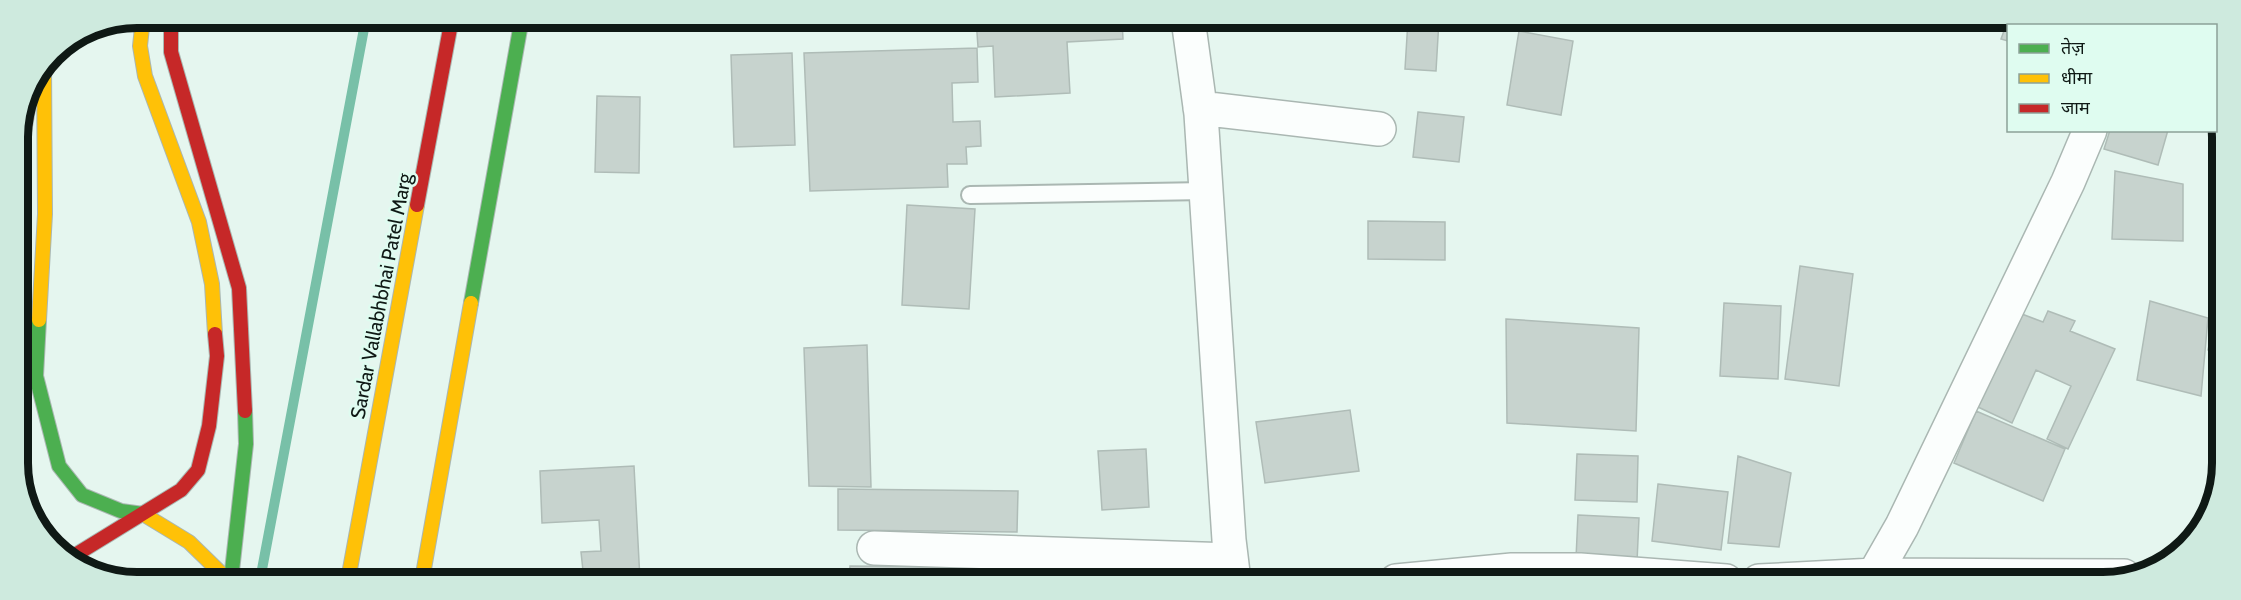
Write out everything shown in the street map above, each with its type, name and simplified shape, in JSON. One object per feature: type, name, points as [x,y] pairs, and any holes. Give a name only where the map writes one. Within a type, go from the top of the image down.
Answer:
[{"type":"main road","points":[[76,553],[181,490],[198,470],[209,426],[217,356],[212,284],[199,222],[145,76],[140,46],[142,28]]},
{"type":"main road","points":[[171,28],[171,52],[239,288],[246,444],[230,572]]},
{"type":"main road","name":"Sardar Vallabhbhai Patel Marg","points":[[350,572],[450,28]]},
{"type":"main road","points":[[423,572],[520,28]]},
{"type":"main road","points":[[45,80],[45,214],[36,376],[59,466],[82,495],[121,511],[143,514],[183,536],[222,572]]},
{"type":"street","points":[[874,548],[1233,571],[1200,108],[1189,28]]},
{"type":"street","points":[[1200,108],[1379,129]]},
{"type":"street","points":[[1876,571],[1907,515],[2068,182],[2089,132]]},
{"type":"street","points":[[1503,571],[1597,571]]},
{"type":"lane","points":[[970,195],[1206,191]]},
{"type":"building","points":[[977,28],[1122,28],[1123,39],[1067,42],[1070,93],[995,97],[993,46],[978,47]]},
{"type":"building","points":[[1408,28],[1439,28],[1436,71],[1405,69]]},
{"type":"building","points":[[2005,28],[2007,28],[2007,41],[2001,39]]},
{"type":"building","points":[[1519,31],[1573,41],[1561,115],[1507,105]]},
{"type":"building","points":[[977,48],[978,82],[952,83],[953,122],[980,121],[981,146],[966,147],[967,164],[947,164],[948,187],[810,191],[804,53]]},
{"type":"building","points":[[792,53],[795,145],[734,147],[731,55]]},
{"type":"building","points":[[597,96],[640,97],[639,173],[595,172]]},
{"type":"building","points":[[1418,112],[1464,117],[1459,162],[1413,157]]},
{"type":"building","points":[[2109,132],[2167,132],[2158,165],[2104,149]]},
{"type":"building","points":[[2115,171],[2183,184],[2183,241],[2112,239]]},
{"type":"building","points":[[907,205],[975,209],[969,309],[902,305]]},
{"type":"building","points":[[1368,221],[1445,222],[1445,260],[1368,259]]},
{"type":"building","points":[[1800,266],[1853,274],[1839,386],[1785,379]]},
{"type":"building","points":[[2150,301],[2208,318],[2201,396],[2137,380]]},
{"type":"building","points":[[1724,303],[1781,306],[1778,379],[1720,376]]},
{"type":"building","points":[[2014,311],[2043,322],[2048,311],[2075,321],[2070,331],[2115,349],[2068,449],[2047,439],[2071,386],[2036,370],[2012,423],[1978,407]]},
{"type":"building","points":[[1506,319],[1639,328],[1636,431],[1507,423]]},
{"type":"building","points":[[2212,333],[2212,351],[2208,350]]},
{"type":"building","points":[[867,345],[871,487],[809,486],[804,348]]},
{"type":"building","points":[[1350,410],[1359,471],[1265,483],[1256,422]]},
{"type":"building","points":[[1976,411],[2065,449],[2043,501],[1954,463]]},
{"type":"building","points":[[1146,449],[1149,507],[1102,510],[1098,451]]},
{"type":"building","points":[[1577,454],[1638,456],[1637,502],[1575,500]]},
{"type":"building","points":[[1738,456],[1791,473],[1779,547],[1728,543]]},
{"type":"building","points":[[634,466],[640,572],[583,572],[581,552],[601,551],[599,520],[542,523],[540,471]]},
{"type":"building","points":[[1658,484],[1728,492],[1721,550],[1652,541]]},
{"type":"building","points":[[838,489],[1018,491],[1017,532],[838,530]]},
{"type":"building","points":[[1578,515],[1639,518],[1637,562],[1576,558]]},
{"type":"building","points":[[850,566],[1049,568],[1049,572],[850,572]]},
{"type":"waterway","points":[[262,572],[364,28]]},
{"type":"traffic: fast","points":[[471,303],[520,28]]},
{"type":"traffic: fast","points":[[39,320],[36,376],[59,466],[82,495],[121,511],[143,514]]},
{"type":"traffic: fast","points":[[232,572],[246,444],[245,411]]},
{"type":"traffic: slow","points":[[142,28],[140,46],[145,76],[199,222],[212,284],[215,334]]},
{"type":"traffic: slow","points":[[39,320],[45,214],[44,82]]},
{"type":"traffic: slow","points":[[349,572],[417,205]]},
{"type":"traffic: slow","points":[[423,572],[471,303]]},
{"type":"traffic: slow","points":[[143,514],[189,542],[220,572]]},
{"type":"traffic: jam","points":[[171,28],[171,52],[239,288],[245,411]]},
{"type":"traffic: jam","points":[[417,205],[450,28]]},
{"type":"traffic: jam","points":[[78,553],[181,490],[198,470],[209,426],[217,356],[215,334]]}]
